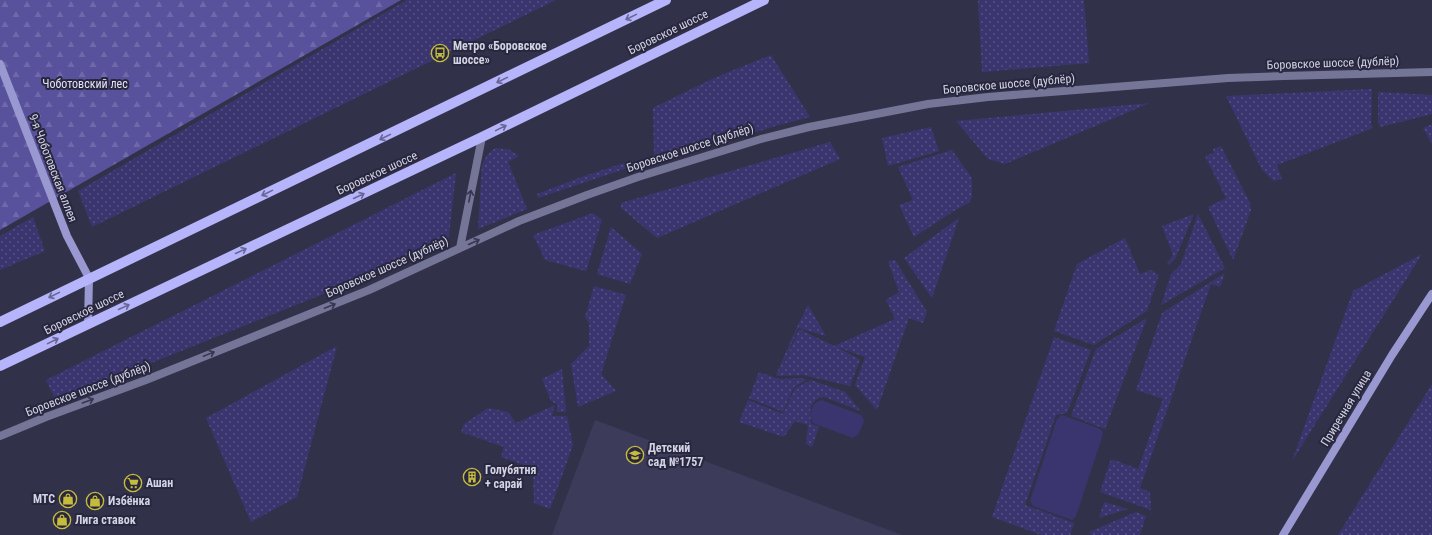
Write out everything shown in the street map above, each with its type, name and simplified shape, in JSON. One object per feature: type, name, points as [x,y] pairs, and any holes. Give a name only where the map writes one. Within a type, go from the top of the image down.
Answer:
[{"type":"main road","points":[[0,322],[666,0]]},
{"type":"main road","name":"Боровское шоссе","points":[[0,366],[482,137],[764,0]]},
{"type":"street","name":"9-я Чоботовская аллея","points":[[0,64],[67,236],[89,278]]},
{"type":"street","name":"Боровское шоссе (дублёр)","points":[[0,436],[46,417],[146,380],[369,290],[519,221],[638,177],[761,139],[809,127],[928,104],[988,97],[1228,78],[1432,72]]},
{"type":"street","points":[[460,248],[482,137]]},
{"type":"street","points":[[88,324],[89,278]]},
{"type":"street","name":"Приречная улица","points":[[1284,535],[1392,355],[1432,294]]},
{"type":"shaded area","points":[[407,0],[556,0],[92,227],[78,191]]},
{"type":"shaded area","points":[[978,0],[1084,0],[1089,63],[982,72]]},
{"type":"shaded area","points":[[771,55],[810,117],[728,141],[654,158],[653,108],[714,78]]},
{"type":"shaded area","points":[[1372,89],[1371,124],[1373,128],[1277,165],[1282,179],[1274,181],[1262,170],[1226,96]]},
{"type":"shaded area","points":[[1378,92],[1432,95],[1432,114],[1380,127],[1378,120]]},
{"type":"shaded area","points":[[1150,103],[1005,164],[988,159],[956,121]]},
{"type":"shaded area","points":[[1432,124],[1432,144],[1423,128]]},
{"type":"shaded area","points":[[931,127],[939,151],[888,166],[882,138]]},
{"type":"shaded area","points":[[830,142],[840,159],[657,238],[621,208],[621,203]]},
{"type":"shaded area","points":[[1221,146],[1250,203],[1251,210],[1233,260],[1208,207],[1226,198],[1205,156],[1214,153],[1213,149]]},
{"type":"shaded area","points":[[495,148],[508,149],[519,156],[508,162],[527,209],[478,229],[482,165],[487,155]]},
{"type":"shaded area","points":[[952,150],[972,178],[972,197],[969,203],[957,209],[914,237],[899,205],[913,200],[898,167]]},
{"type":"shaded area","points":[[633,160],[633,166],[538,198],[537,194]]},
{"type":"shaded area","points":[[456,173],[448,244],[56,401],[46,380]]},
{"type":"shaded area","points":[[593,213],[602,220],[586,271],[545,260],[533,235]]},
{"type":"shaded area","points":[[1194,214],[1175,259],[1169,265],[1167,262],[1173,255],[1162,226]]},
{"type":"shaded area","points":[[1198,214],[1225,268],[1161,305],[1171,274],[1181,264]]},
{"type":"shaded area","points":[[33,217],[45,251],[0,270],[0,236]]},
{"type":"shaded area","points":[[959,218],[932,298],[904,258]]},
{"type":"shaded area","points":[[611,227],[642,254],[630,284],[597,274]]},
{"type":"shaded area","points":[[1125,238],[1140,274],[1151,270],[1159,275],[1147,311],[1094,345],[1054,331],[1077,264]]},
{"type":"shaded area","points":[[1422,254],[1292,461],[1353,291]]},
{"type":"shaded area","points":[[895,260],[927,312],[923,323],[909,318],[877,410],[855,385],[865,357],[837,347],[860,360],[850,386],[803,375],[779,376],[799,329],[834,346],[895,319],[886,300],[899,292],[888,261]]},
{"type":"shaded area","points":[[1225,273],[1220,287],[1211,284],[1140,488],[1150,492],[1151,510],[1100,492],[1111,459],[1138,469],[1163,399],[1136,390],[1162,313]]},
{"type":"shaded area","points":[[594,286],[626,295],[601,374],[616,391],[578,407],[571,364],[589,346],[589,323],[585,317]]},
{"type":"shaded area","points":[[808,305],[826,336],[798,328],[779,376],[776,375],[797,327]]},
{"type":"shaded area","points":[[1147,318],[1105,429],[1071,416],[1096,349]]},
{"type":"shaded area","points":[[1054,337],[1091,350],[1067,413],[1056,415],[1025,505],[1074,523],[1070,535],[1041,535],[992,517]]},
{"type":"shaded area","points":[[337,346],[297,497],[251,522],[206,418]]},
{"type":"shaded area","points":[[562,369],[566,412],[556,412],[558,405],[551,401],[542,379]]},
{"type":"shaded area","points":[[759,372],[779,379],[801,378],[807,380],[794,387],[783,412],[749,398]]},
{"type":"shaded area","points":[[811,380],[845,392],[861,411],[824,397],[816,400],[811,407],[810,415],[812,424],[819,427],[812,447],[806,444],[808,425],[795,421],[784,437],[739,422],[748,400],[783,414],[795,388]]},
{"type":"shaded area","points":[[1432,384],[1432,535],[1338,535]]},
{"type":"shaded area","points":[[821,400],[861,415],[864,421],[859,433],[853,438],[813,423],[810,415],[814,404]]},
{"type":"shaded area","points":[[555,405],[552,416],[567,416],[573,445],[550,509],[534,503],[533,468],[501,457],[504,447],[461,432],[464,424],[488,408],[508,412],[516,423]]},
{"type":"shaded area","points":[[1062,415],[1098,428],[1103,434],[1076,516],[1072,520],[1033,506],[1030,501],[1057,419]]},
{"type":"shaded area","name":"Детский сад №1757","points":[[595,420],[878,526],[902,535],[552,535]]},
{"type":"shaded area","points":[[1104,502],[1128,509],[1099,518]]},
{"type":"shaded area","points":[[1136,512],[1146,516],[1140,535],[1092,535],[1089,532]]},
{"type":"green space","name":"Чоботовский лес","points":[[0,0],[401,0],[0,230]]},
{"type":"place","name":"Метро «Боровское шоссе»","points":[[440,53]]},
{"type":"place","name":"Детский сад №1757","points":[[635,455]]},
{"type":"place","name":"Голубятня + сарай","points":[[472,477]]},
{"type":"place","name":"Ашан","points":[[133,483]]},
{"type":"place","name":"МТС","points":[[68,499]]},
{"type":"place","name":"Избёнка","points":[[95,501]]},
{"type":"place","name":"Лига ставок","points":[[62,520]]}]
